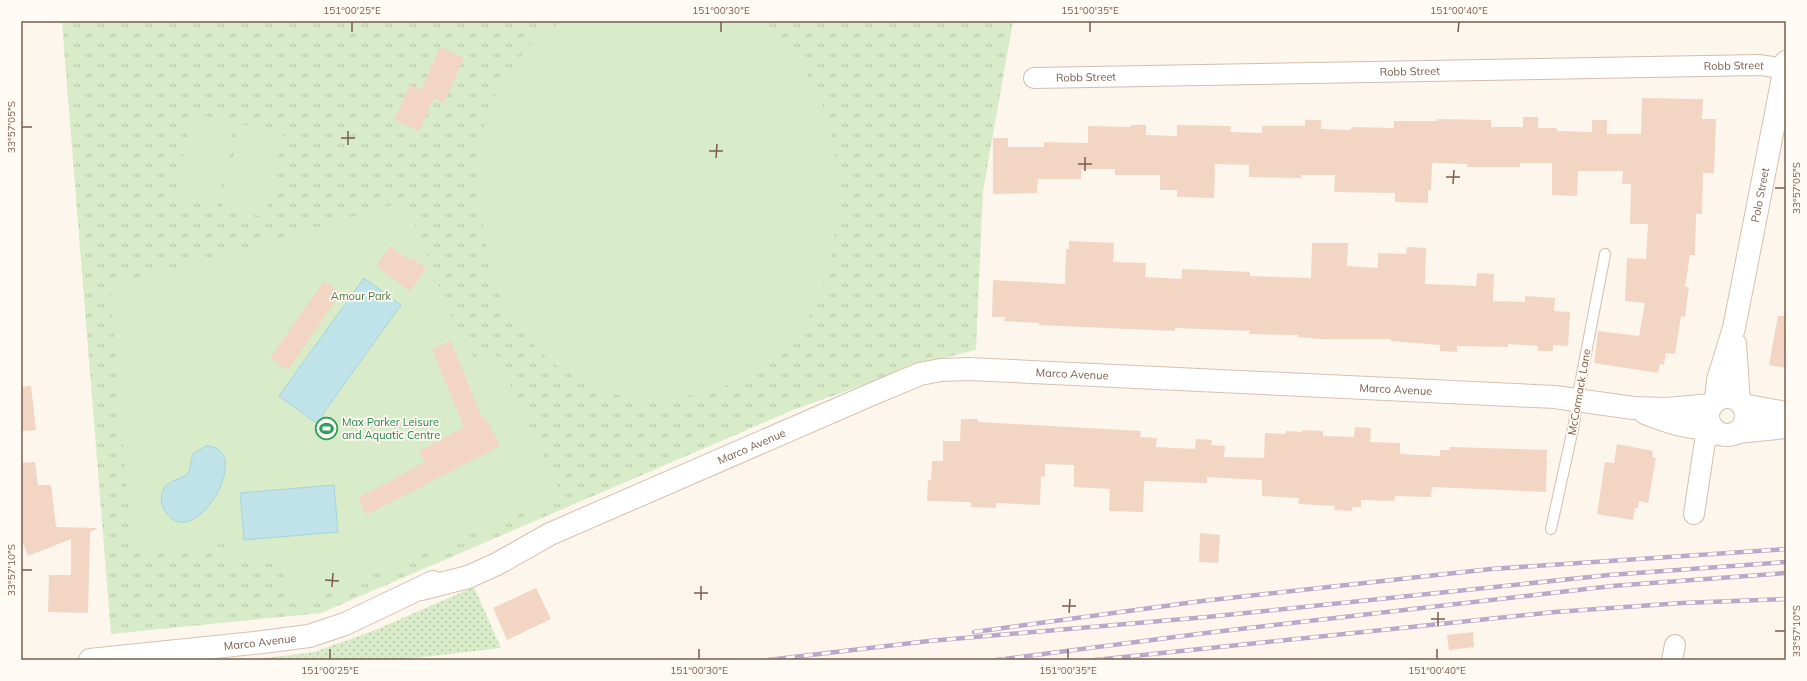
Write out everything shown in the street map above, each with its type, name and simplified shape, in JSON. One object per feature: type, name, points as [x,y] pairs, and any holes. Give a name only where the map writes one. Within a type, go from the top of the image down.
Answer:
[{"type":"street","name":"Robb Street","points":[[1034,78],[1760,65],[1785,66]]},
{"type":"street","name":"Polo Street","points":[[1714,403],[1718,380],[1734,328],[1782,103],[1785,66]]},
{"type":"street","name":"Polo Street","points":[[1734,328],[1741,403]]},
{"type":"street","name":"Marco Avenue","points":[[90,660],[302,637],[345,624],[421,589],[468,577],[497,564],[544,536],[870,394],[920,374],[941,370],[992,370],[1555,397],[1633,408],[1666,409],[1714,403]]},
{"type":"street","points":[[1722,431],[1708,419],[1714,403],[1728,397],[1741,403],[1786,413]]},
{"type":"street","points":[[1694,514],[1705,441],[1722,431],[1745,423],[1746,411],[1741,403]]},
{"type":"street","name":"Marco Avenue","points":[[1633,408],[1677,425],[1696,428],[1722,431],[1786,427]]},
{"type":"lane","name":"McCormack Lane","points":[[1551,529],[1574,424],[1576,400],[1605,254]]},
{"type":"green space","points":[[734,20],[751,22],[769,33],[791,55],[807,76],[824,108],[830,129],[837,179],[835,233],[825,283],[807,319],[784,347],[771,360],[757,370],[725,387],[674,398],[641,399],[616,394],[592,386],[569,374],[548,359],[530,341],[514,320],[501,298],[492,274],[482,220],[479,164],[481,142],[485,124],[491,106],[508,72],[533,43],[547,31],[563,21]]},
{"type":"green space","name":"Amour Park","points":[[89,21],[1013,21],[983,191],[976,350],[928,362],[793,410],[321,613],[111,634],[62,23]]},
{"type":"green space","points":[[192,113],[235,122],[217,206],[174,197]]},
{"type":"green space","points":[[240,124],[283,133],[265,217],[222,208]]},
{"type":"green space","name":"Max Parker Leisure and Aquatic Centre","points":[[406,201],[460,339],[465,337],[475,360],[495,352],[563,496],[296,606],[280,566],[256,561],[227,564],[226,544],[132,553],[110,288]]},
{"type":"green space","points":[[474,587],[501,648],[398,660],[247,660],[314,652],[373,631]]},
{"type":"water","points":[[364,278],[401,305],[322,415],[325,418],[319,425],[279,396]]},
{"type":"water","points":[[206,446],[220,451],[225,463],[223,479],[216,496],[204,511],[191,520],[177,521],[163,508],[161,502],[162,493],[167,484],[183,477],[188,473],[194,453]]},
{"type":"water","points":[[334,485],[338,532],[244,540],[240,493]]},
{"type":"building","points":[[440,47],[464,58],[444,103],[434,98],[419,131],[394,120],[410,85],[421,90]]},
{"type":"building","points":[[1642,98],[1703,99],[1702,119],[1716,119],[1714,173],[1703,173],[1702,214],[1696,214],[1695,255],[1690,255],[1685,287],[1689,287],[1685,317],[1681,316],[1675,354],[1666,353],[1664,365],[1660,364],[1658,373],[1594,363],[1598,331],[1639,336],[1645,303],[1625,301],[1627,258],[1646,259],[1648,224],[1630,224],[1631,184],[1622,184],[1623,171],[1578,171],[1577,196],[1552,195],[1552,163],[1520,163],[1520,167],[1467,167],[1467,164],[1432,163],[1431,190],[1428,190],[1428,203],[1395,202],[1395,193],[1334,192],[1335,175],[1301,175],[1301,178],[1249,177],[1249,165],[1215,164],[1214,198],[1177,197],[1177,190],[1160,190],[1160,175],[1115,175],[1115,169],[1081,169],[1081,179],[1038,179],[1037,193],[993,194],[993,138],[1008,138],[1008,147],[1044,147],[1044,142],[1088,143],[1088,126],[1131,127],[1131,125],[1146,125],[1146,135],[1177,136],[1177,125],[1231,126],[1230,132],[1262,133],[1262,126],[1305,126],[1305,120],[1321,120],[1321,129],[1351,130],[1351,127],[1394,128],[1394,121],[1437,121],[1437,119],[1491,120],[1491,127],[1523,127],[1523,117],[1538,117],[1538,128],[1557,128],[1557,131],[1592,132],[1592,120],[1607,120],[1607,134],[1641,134]]},
{"type":"building","points":[[1069,241],[1114,243],[1113,262],[1146,263],[1145,277],[1182,279],[1182,269],[1250,272],[1250,276],[1311,278],[1312,243],[1348,243],[1347,266],[1378,268],[1378,253],[1406,254],[1407,247],[1426,248],[1425,284],[1476,286],[1477,273],[1494,274],[1493,301],[1525,302],[1525,296],[1555,298],[1554,311],[1570,312],[1568,346],[1553,345],[1553,351],[1538,351],[1538,346],[1508,344],[1508,347],[1457,346],[1457,352],[1440,351],[1440,345],[1391,341],[1391,339],[1320,339],[1298,337],[1298,335],[1249,334],[1250,331],[1175,328],[1175,331],[1039,325],[1039,323],[1004,321],[1005,317],[992,317],[993,280],[1065,284],[1066,249],[1069,249]]},
{"type":"building","points":[[390,246],[409,260],[411,257],[426,269],[410,291],[376,266]]},
{"type":"building","points":[[324,281],[341,293],[288,370],[270,358]]},
{"type":"building","points":[[1778,316],[1786,316],[1786,368],[1769,365]]},
{"type":"building","points":[[451,341],[482,418],[484,416],[500,446],[366,515],[358,498],[425,462],[419,451],[464,427],[432,349]]},
{"type":"building","points":[[31,386],[36,430],[21,431],[21,387]]},
{"type":"building","points":[[961,419],[978,419],[978,422],[1141,431],[1140,437],[1157,438],[1156,447],[1195,449],[1196,439],[1212,440],[1211,445],[1225,446],[1224,457],[1264,458],[1265,433],[1286,434],[1286,431],[1302,432],[1302,430],[1323,431],[1323,436],[1354,437],[1355,427],[1371,428],[1370,442],[1400,443],[1400,454],[1440,456],[1440,450],[1450,450],[1450,447],[1547,450],[1546,492],[1432,487],[1431,497],[1395,496],[1394,501],[1361,500],[1361,507],[1352,507],[1352,511],[1334,510],[1335,506],[1298,504],[1299,498],[1262,496],[1262,480],[1207,477],[1207,483],[1144,481],[1143,512],[1109,511],[1110,489],[1074,487],[1074,465],[1045,464],[1045,477],[1041,476],[1040,505],[996,503],[996,508],[971,507],[971,502],[927,501],[928,480],[931,480],[932,461],[943,461],[943,441],[960,441]]},
{"type":"building","points":[[1617,444],[1653,451],[1652,457],[1656,458],[1648,503],[1639,501],[1638,508],[1635,508],[1633,520],[1597,514],[1605,462],[1614,463]]},
{"type":"building","points":[[35,462],[38,485],[51,485],[56,527],[98,528],[90,532],[88,613],[48,612],[49,575],[71,575],[71,539],[28,556],[21,538],[21,463]]},
{"type":"building","points":[[1200,533],[1220,535],[1218,563],[1199,562]]},
{"type":"building","points":[[536,588],[551,619],[507,640],[493,608]]},
{"type":"building","points":[[1473,632],[1474,647],[1449,650],[1447,635]]},
{"type":"railway","points":[[974,632],[1202,601],[1491,569],[1786,549]]},
{"type":"railway","points":[[768,660],[929,641],[1207,617],[1609,575],[1786,562]]},
{"type":"railway","points":[[997,660],[1206,633],[1612,586],[1786,573]]},
{"type":"railway","points":[[1095,660],[1555,612],[1682,603],[1786,599]]},
{"type":"place","name":"Max Parker Leisure and Aquatic Centre","points":[[326,428]]}]
